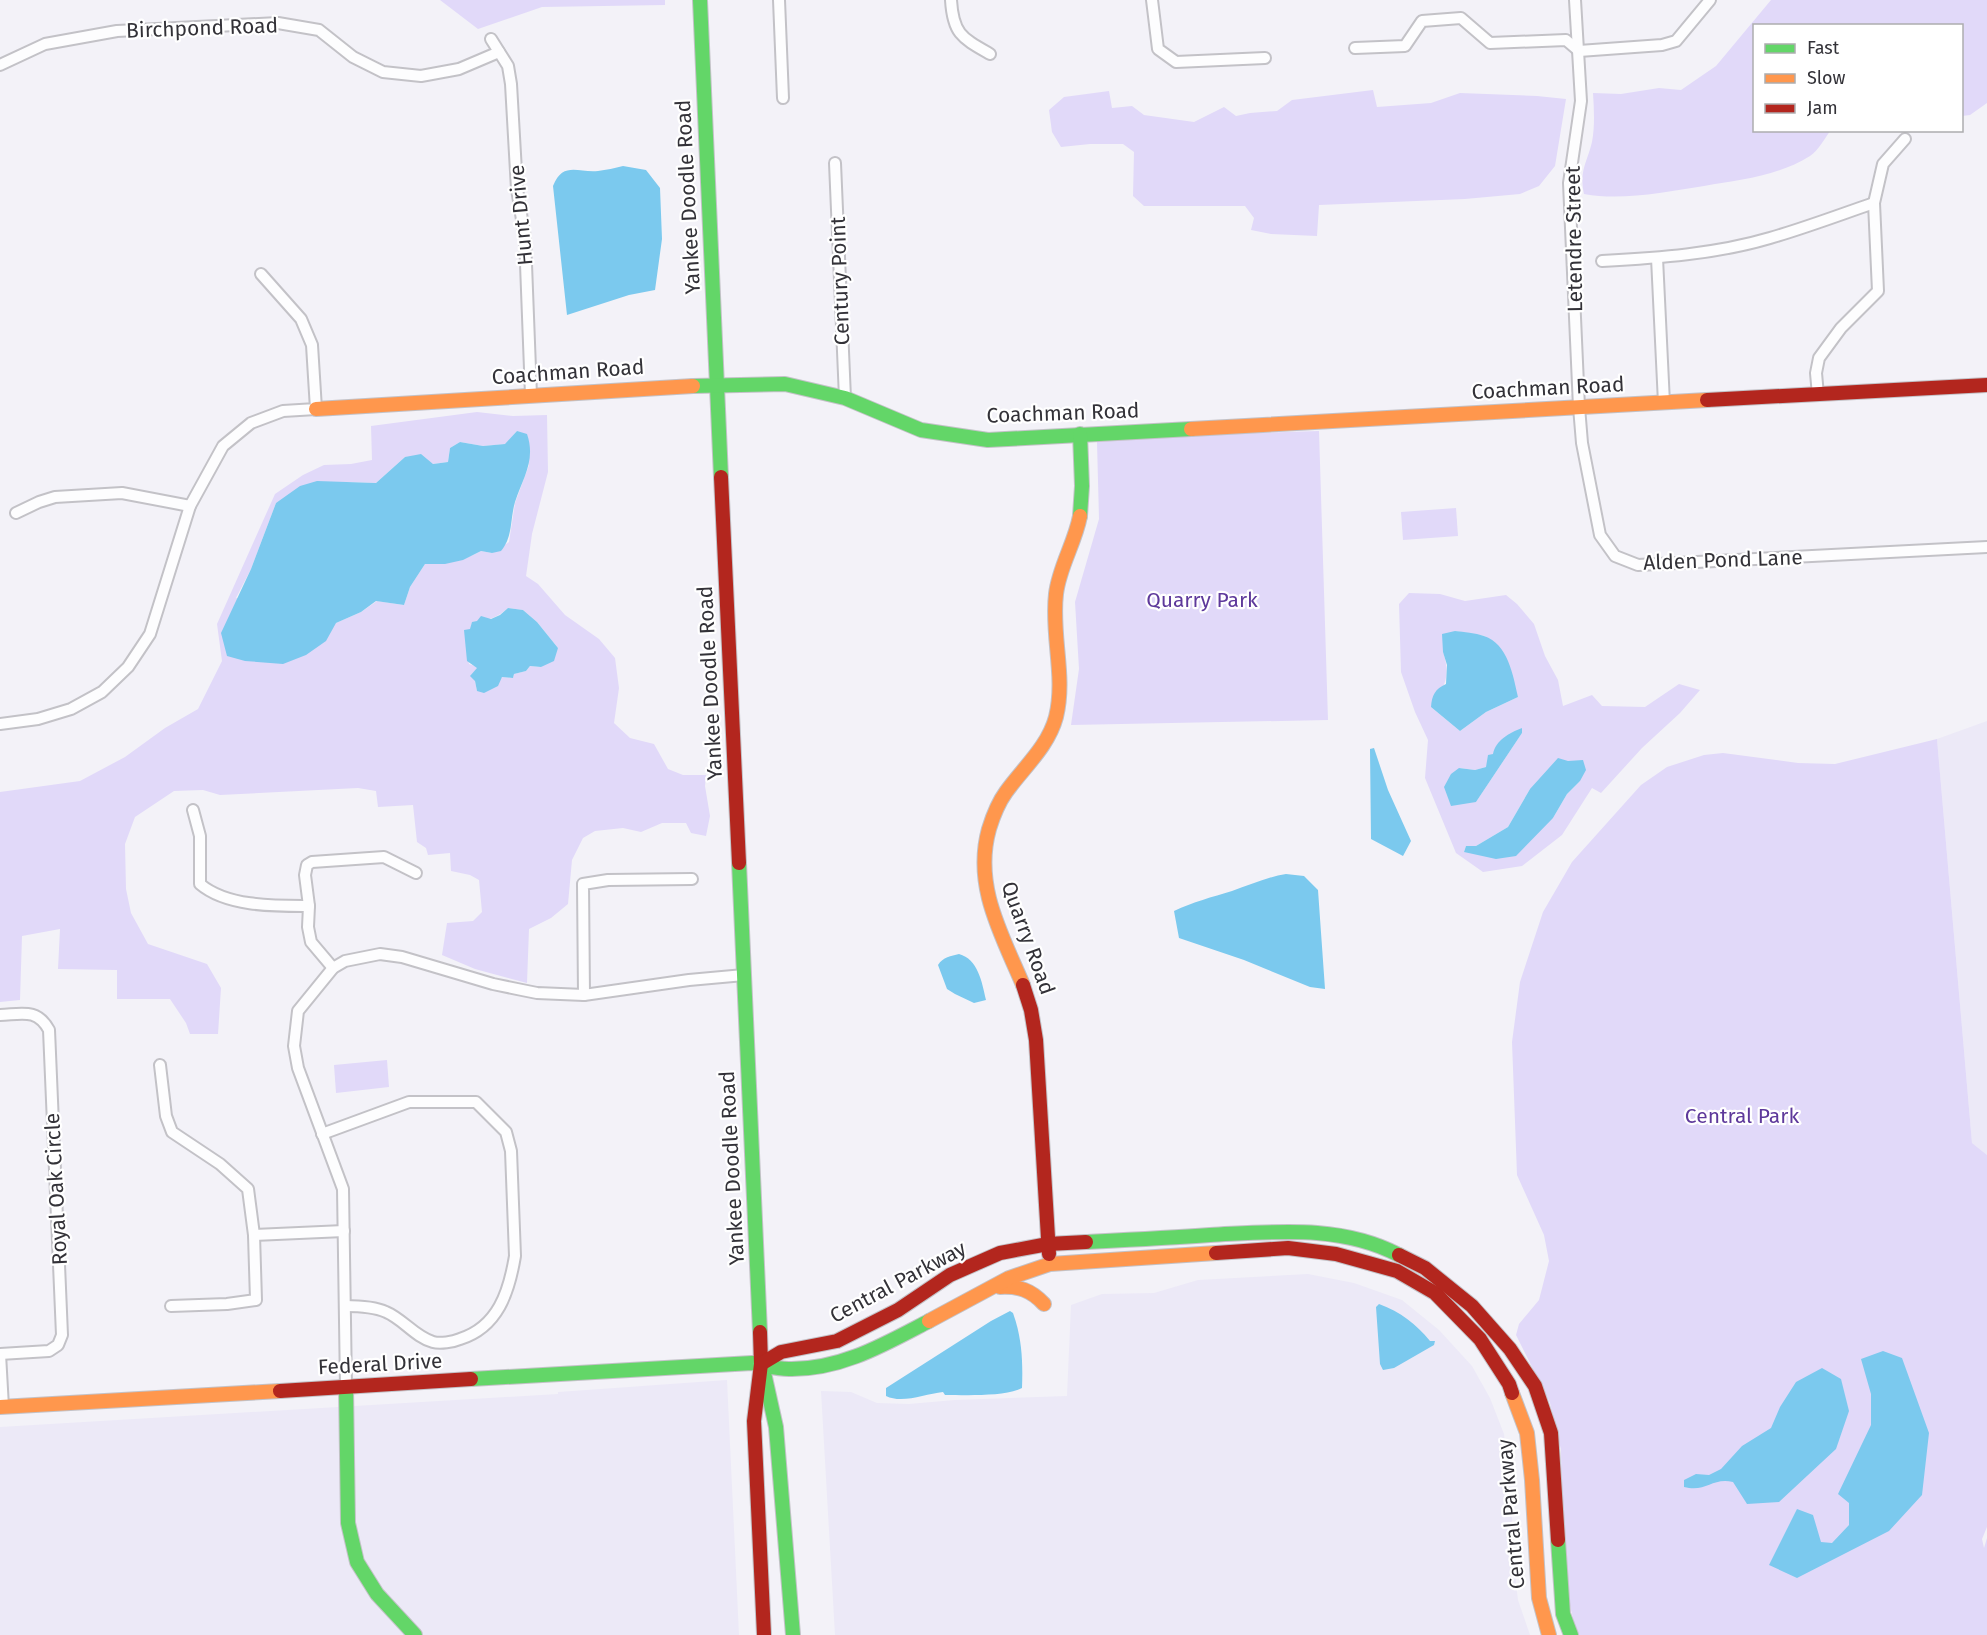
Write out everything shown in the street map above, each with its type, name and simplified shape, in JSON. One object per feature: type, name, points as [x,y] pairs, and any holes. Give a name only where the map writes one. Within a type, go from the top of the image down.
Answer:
[{"type":"street","name":"Yankee Doodle Road","points":[[700,0],[762,1364],[776,1427],[793,1635]]},
{"type":"street","points":[[779,0],[783,98]]},
{"type":"street","points":[[951,0],[953,20],[964,39],[990,54]]},
{"type":"street","name":"Letendre Street","points":[[1575,0],[1581,101],[1569,183],[1579,407]]},
{"type":"street","points":[[1355,48],[1406,46],[1422,21],[1461,18],[1490,43],[1566,40],[1579,51],[1662,45],[1676,41],[1710,0]]},
{"type":"street","points":[[1153,3],[1158,49],[1176,62],[1265,58]]},
{"type":"street","name":"Birchpond Road","points":[[0,64],[45,44],[117,31],[278,23],[319,30],[353,57],[383,72],[421,76],[459,69],[499,51]]},
{"type":"street","name":"Hunt Drive","points":[[491,39],[508,66],[511,84],[517,189],[525,238],[531,395]]},
{"type":"street","points":[[1818,395],[1816,373],[1819,358],[1841,328],[1878,291],[1874,203],[1883,164],[1905,139]]},
{"type":"street","name":"Century Point","points":[[835,163],[845,398]]},
{"type":"street","points":[[1602,261],[1657,258],[1769,239],[1874,203]]},
{"type":"street","points":[[1657,258],[1664,403]]},
{"type":"street","points":[[261,274],[301,318],[312,345],[316,409]]},
{"type":"street","name":"Coachman Road","points":[[0,724],[39,719],[71,710],[102,693],[128,667],[150,634],[190,506],[223,446],[251,423],[283,411],[718,384],[785,384],[845,398],[921,430],[988,440],[1987,386]]},
{"type":"street","name":"Alden Pond Lane","points":[[1579,407],[1582,443],[1600,535],[1615,556],[1638,566],[1987,547]]},
{"type":"street","name":"Quarry Road","points":[[1050,1264],[1036,1040],[1032,1012],[1027,993],[993,914],[984,880],[984,857],[990,824],[1003,795],[1038,752],[1054,721],[1061,691],[1056,594],[1062,568],[1075,539],[1083,507],[1080,434]]},
{"type":"street","points":[[16,513],[55,497],[122,493],[190,506]]},
{"type":"street","points":[[192,810],[200,836],[200,884],[209,892],[269,907],[309,906]]},
{"type":"street","points":[[333,968],[311,942],[305,875],[307,865],[312,862],[384,857],[416,873]]},
{"type":"street","points":[[584,995],[582,884],[608,880],[692,879]]},
{"type":"street","points":[[415,1635],[377,1594],[357,1562],[348,1523],[343,1189],[298,1068],[294,1046],[298,1011],[333,968],[345,961],[380,954],[402,957],[493,984],[537,993],[584,995],[689,980],[744,975]]},
{"type":"street","name":"Royal Oak Circle","points":[[0,1015],[32,1014],[43,1018],[49,1030],[62,1335],[58,1345],[49,1351],[0,1354],[2,1407]]},
{"type":"street","points":[[160,1065],[166,1116],[172,1132],[220,1164],[248,1189],[254,1235],[256,1300],[227,1304],[171,1306]]},
{"type":"street","points":[[322,1134],[409,1102],[476,1102],[506,1132],[511,1150],[515,1256],[513,1268],[509,1288],[499,1309],[475,1335],[454,1341],[434,1342],[405,1326],[386,1312],[345,1306]]},
{"type":"street","points":[[254,1235],[344,1231]]},
{"type":"street","name":"Central Parkway","points":[[762,1364],[782,1352],[837,1341],[898,1310],[950,1275],[1000,1252],[1048,1244],[1287,1231],[1338,1234],[1390,1250],[1425,1268],[1472,1306],[1510,1349],[1535,1386],[1551,1433],[1563,1614],[1571,1635]]},
{"type":"street","name":"Central Parkway","points":[[762,1364],[788,1369],[828,1365],[874,1350],[1009,1278],[1050,1264],[1288,1248],[1336,1254],[1397,1271],[1435,1293],[1480,1339],[1509,1384],[1527,1433],[1539,1598],[1549,1635]]},
{"type":"street","points":[[988,1289],[1021,1286],[1044,1304]]},
{"type":"street","name":"Yankee Doodle Road","points":[[762,1364],[754,1420],[764,1635]]},
{"type":"street","name":"Federal Drive","points":[[2,1407],[762,1364]]},
{"type":"shaded area","points":[[1987,721],[1987,1155],[1972,1143],[1937,739]]},
{"type":"shaded area","points":[[1308,1274],[1354,1283],[1402,1300],[1439,1330],[1472,1366],[1490,1398],[1504,1434],[1518,1600],[1530,1635],[835,1635],[821,1391],[851,1392],[877,1403],[909,1404],[1067,1396],[1071,1305],[1102,1294],[1154,1293],[1198,1280]]},
{"type":"shaded area","points":[[727,1380],[739,1635],[0,1635],[0,1427],[558,1394],[558,1392]]},
{"type":"green space","points":[[440,0],[665,0],[665,5],[542,7],[478,29]]},
{"type":"green space","points":[[1771,0],[1987,0],[1987,103],[1970,115],[1963,116],[1963,24],[1753,24],[1753,132],[1829,132],[1816,151],[1798,163],[1772,173],[1745,179],[1644,195],[1613,197],[1584,194],[1583,173],[1594,130],[1593,93],[1621,94],[1659,88],[1681,90],[1716,66]]},
{"type":"green space","points":[[1373,90],[1377,107],[1431,103],[1460,93],[1566,99],[1555,166],[1539,186],[1520,194],[1465,199],[1319,205],[1317,236],[1271,234],[1251,230],[1254,218],[1245,206],[1144,206],[1133,196],[1134,152],[1123,144],[1061,147],[1052,132],[1049,110],[1064,97],[1109,91],[1112,108],[1132,106],[1144,115],[1194,122],[1224,107],[1236,116],[1277,111],[1292,100]]},
{"type":"green space","points":[[477,412],[513,416],[547,415],[548,472],[532,534],[526,576],[538,584],[565,615],[599,639],[615,658],[619,688],[614,723],[630,738],[654,744],[668,769],[683,775],[706,775],[705,786],[710,816],[706,836],[691,833],[686,823],[662,823],[641,832],[623,828],[595,831],[583,838],[572,860],[568,904],[551,918],[529,929],[527,983],[475,969],[442,955],[447,923],[473,921],[482,912],[479,880],[470,875],[451,871],[450,853],[428,855],[426,848],[417,842],[413,805],[378,807],[376,791],[358,788],[220,795],[203,790],[174,791],[135,817],[125,844],[126,889],[131,913],[148,944],[207,964],[221,988],[218,1034],[190,1034],[186,1023],[170,999],[117,999],[117,970],[58,969],[60,929],[22,936],[20,1000],[0,1002],[0,792],[80,781],[125,757],[165,728],[198,709],[222,661],[217,624],[275,494],[303,475],[324,465],[351,464],[372,460],[371,426]],"holes":[[[517,431],[529,465],[515,503],[509,542],[492,553],[481,551],[454,561],[425,564],[410,587],[404,605],[377,601],[361,612],[336,623],[236,598],[251,569],[276,503],[347,482],[376,483],[405,457],[433,464],[448,462],[450,448],[460,442],[483,446],[506,444]],[[508,608],[523,610],[537,622],[558,648],[541,667],[530,666],[526,671],[514,674],[513,678],[502,677],[477,691],[475,681],[478,667],[469,664],[466,646],[477,621],[494,618]]]},
{"type":"green space","name":"Quarry Park","points":[[1319,431],[1328,720],[1071,725],[1079,669],[1075,602],[1099,519],[1097,442],[1157,436]]},
{"type":"green space","points":[[1456,508],[1458,536],[1403,540],[1401,512]]},
{"type":"green space","points":[[1409,593],[1440,594],[1465,601],[1506,595],[1534,624],[1545,656],[1558,680],[1563,706],[1592,695],[1602,706],[1645,707],[1679,684],[1700,690],[1601,793],[1592,788],[1562,835],[1522,866],[1483,872],[1456,853],[1425,778],[1428,740],[1401,672],[1399,604]],"holes":[[[1455,631],[1485,636],[1518,697],[1486,712],[1460,731],[1431,707],[1445,681],[1446,668],[1443,651]],[[1522,728],[1522,733],[1476,802],[1459,768],[1475,770],[1486,767],[1493,754]],[[1580,781],[1567,794],[1553,818],[1464,852],[1466,846],[1476,846],[1508,827],[1530,789]]]},
{"type":"green space","name":"Central Park","points":[[1937,739],[1972,1143],[1987,1155],[1987,1527],[1982,1539],[1984,1548],[1987,1538],[1987,1635],[1577,1635],[1567,1593],[1562,1529],[1561,1450],[1550,1403],[1516,1335],[1519,1324],[1539,1300],[1549,1261],[1544,1235],[1517,1175],[1512,1042],[1520,982],[1543,912],[1572,862],[1641,785],[1667,767],[1704,755],[1723,753],[1798,763],[1835,764]]},
{"type":"green space","points":[[387,1060],[389,1087],[336,1093],[334,1065]]},
{"type":"water","points":[[623,166],[646,170],[660,188],[662,239],[655,290],[629,295],[567,315],[553,186],[561,173],[566,171],[598,171]]},
{"type":"water","points":[[517,431],[527,434],[529,461],[515,502],[508,540],[501,551],[492,553],[481,551],[463,560],[445,564],[425,564],[410,587],[404,605],[376,601],[361,612],[336,623],[326,641],[306,655],[283,664],[245,661],[227,656],[221,633],[251,569],[276,503],[300,486],[317,481],[376,483],[405,457],[421,454],[433,464],[448,462],[450,448],[460,442],[483,446],[505,444]]},
{"type":"water","points":[[508,608],[523,610],[537,622],[558,648],[554,661],[541,667],[530,666],[526,671],[514,674],[513,678],[502,677],[498,686],[484,693],[477,691],[475,681],[470,676],[477,668],[467,661],[464,630],[470,629],[472,622],[477,621],[481,616],[491,619]]},
{"type":"water","points":[[1455,631],[1484,636],[1499,646],[1508,661],[1518,697],[1486,712],[1460,731],[1431,707],[1435,693],[1446,684],[1447,665],[1443,652],[1442,634]]},
{"type":"water","points":[[1522,728],[1522,733],[1476,802],[1451,806],[1444,787],[1451,774],[1459,768],[1475,770],[1486,767],[1488,755],[1493,754],[1500,741]]},
{"type":"water","points":[[1374,748],[1388,790],[1411,841],[1403,856],[1371,839],[1370,749]]},
{"type":"water","points":[[1558,758],[1568,761],[1583,760],[1586,770],[1580,781],[1567,794],[1553,818],[1516,856],[1496,859],[1464,852],[1466,846],[1476,846],[1508,827],[1530,789]]},
{"type":"water","points":[[1286,874],[1304,876],[1318,890],[1325,989],[1310,987],[1244,960],[1179,938],[1174,911],[1195,902]]},
{"type":"water","points":[[959,954],[975,966],[986,1000],[974,1003],[947,989],[938,965],[950,956]]},
{"type":"water","points":[[1379,1304],[1408,1319],[1430,1341],[1435,1341],[1434,1345],[1394,1368],[1383,1370],[1380,1364],[1376,1307]]},
{"type":"water","points":[[1010,1311],[1016,1322],[1020,1341],[1022,1388],[1006,1393],[985,1395],[945,1395],[943,1392],[906,1399],[886,1396],[886,1388]]},
{"type":"water","points":[[1883,1351],[1902,1358],[1929,1433],[1922,1495],[1889,1531],[1797,1578],[1769,1565],[1797,1509],[1813,1515],[1821,1542],[1832,1543],[1849,1525],[1849,1503],[1838,1494],[1871,1425],[1871,1394],[1861,1359]]},
{"type":"water","points":[[1822,1368],[1841,1379],[1849,1411],[1836,1449],[1779,1502],[1747,1504],[1733,1482],[1720,1482],[1698,1488],[1684,1487],[1684,1480],[1696,1474],[1709,1475],[1721,1469],[1742,1446],[1771,1428],[1780,1407],[1796,1382]]},
{"type":"traffic: fast","points":[[700,0],[721,477]]},
{"type":"traffic: fast","points":[[693,386],[785,384],[845,398],[921,430],[988,440],[1191,429]]},
{"type":"traffic: fast","points":[[1080,434],[1082,486],[1080,516]]},
{"type":"traffic: fast","points":[[739,863],[760,1332]]},
{"type":"traffic: fast","points":[[1086,1242],[1258,1232],[1306,1232],[1354,1238],[1399,1255]]},
{"type":"traffic: fast","points":[[471,1379],[752,1363],[784,1369],[808,1368],[827,1365],[862,1354],[929,1321]]},
{"type":"traffic: fast","points":[[764,1373],[776,1427],[793,1635]]},
{"type":"traffic: fast","points":[[346,1387],[348,1523],[357,1562],[377,1594],[415,1635]]},
{"type":"traffic: fast","points":[[1558,1540],[1563,1614],[1571,1635]]},
{"type":"traffic: slow","points":[[316,409],[693,386]]},
{"type":"traffic: slow","points":[[1191,429],[1707,400]]},
{"type":"traffic: slow","points":[[1023,985],[992,910],[987,890],[985,850],[994,814],[1013,783],[1041,748],[1056,717],[1060,686],[1055,625],[1056,594],[1060,574],[1080,516]]},
{"type":"traffic: slow","points":[[929,1321],[1009,1278],[1050,1264],[1216,1253]]},
{"type":"traffic: slow","points":[[1000,1287],[1024,1290],[1044,1304]]},
{"type":"traffic: slow","points":[[0,1407],[280,1391]]},
{"type":"traffic: slow","points":[[1512,1393],[1527,1433],[1539,1598],[1549,1635]]},
{"type":"traffic: jam","points":[[1707,400],[1987,385]]},
{"type":"traffic: jam","points":[[721,477],[739,863]]},
{"type":"traffic: jam","points":[[1023,985],[1031,1010],[1036,1040],[1049,1254]]},
{"type":"traffic: jam","points":[[761,1364],[781,1352],[837,1341],[898,1310],[950,1275],[1000,1253],[1048,1244],[1086,1242]]},
{"type":"traffic: jam","points":[[1216,1253],[1288,1248],[1336,1254],[1397,1271],[1435,1293],[1480,1339],[1509,1384],[1512,1393]]},
{"type":"traffic: jam","points":[[1399,1255],[1425,1268],[1472,1306],[1510,1349],[1535,1386],[1551,1433],[1558,1540]]},
{"type":"traffic: jam","points":[[760,1332],[761,1364],[754,1421],[764,1635]]},
{"type":"traffic: jam","points":[[280,1391],[471,1379]]}]
